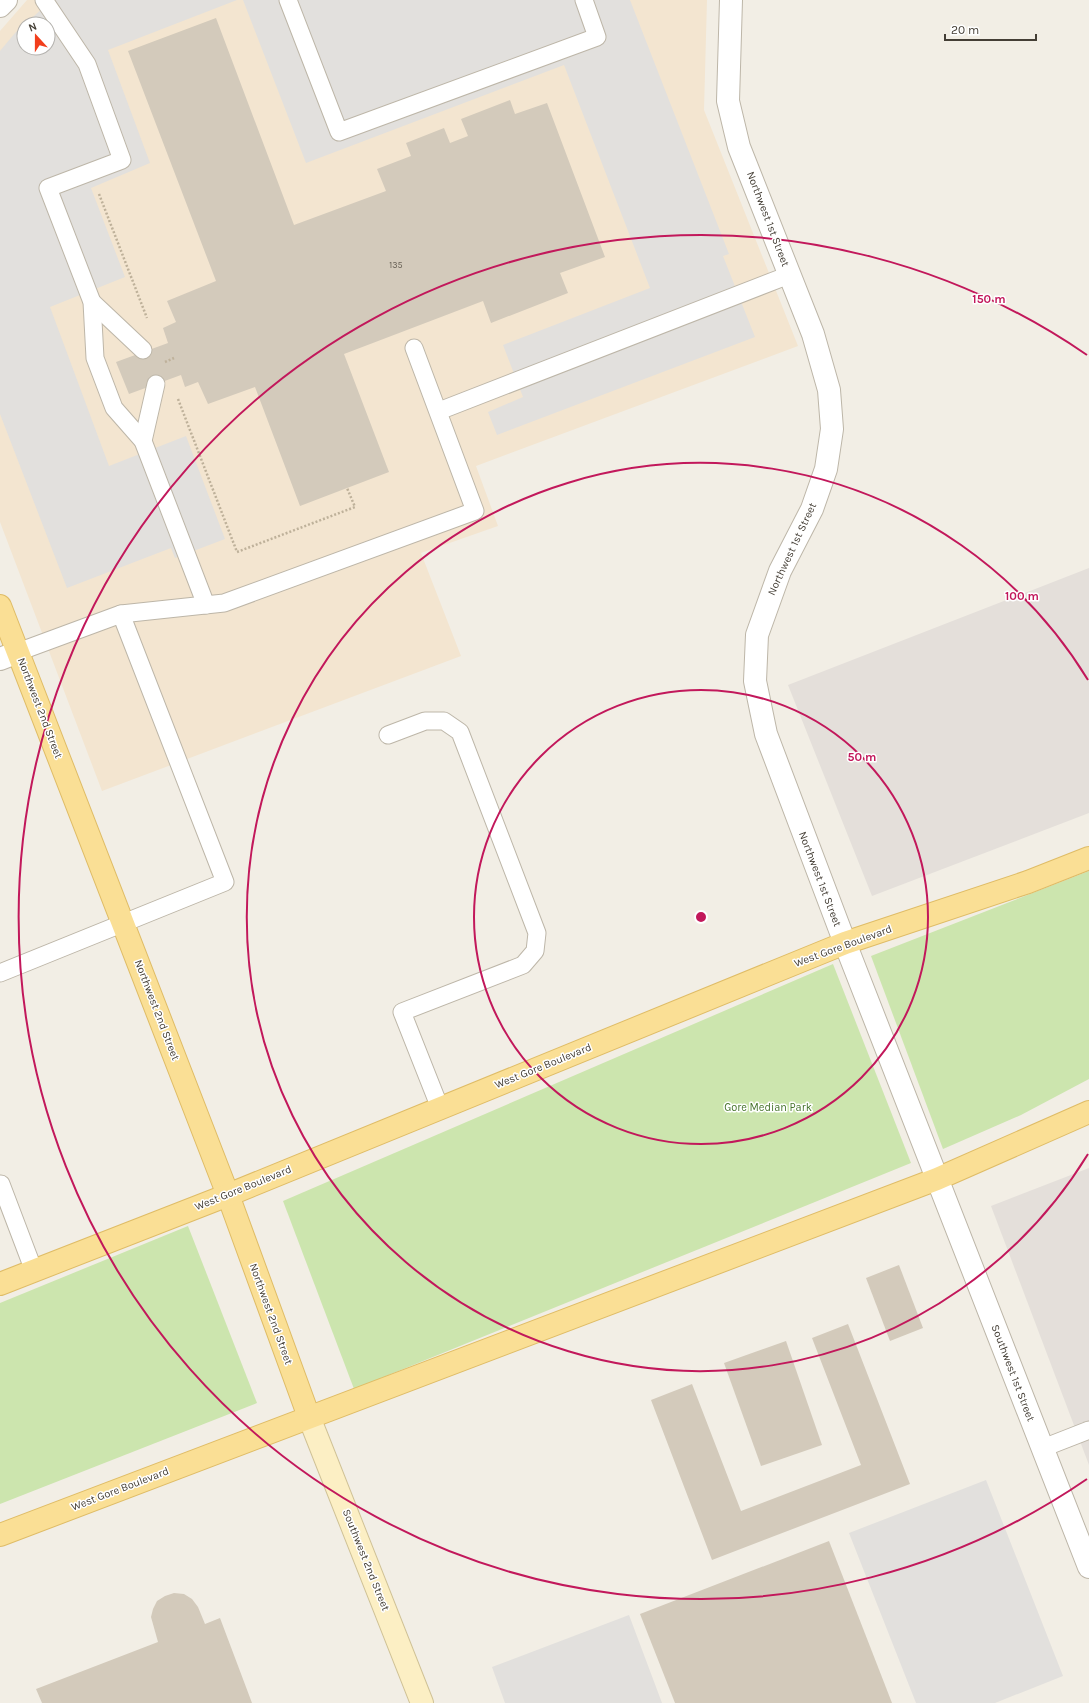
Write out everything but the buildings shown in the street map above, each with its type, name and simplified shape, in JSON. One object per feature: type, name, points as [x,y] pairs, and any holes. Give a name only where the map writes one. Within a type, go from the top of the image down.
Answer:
[{"type":"main road","name":"Northwest 2nd Street","points":[[0,606],[9,656],[124,922],[228,1194],[309,1417]]},
{"type":"main road","name":"West Gore Boulevard","points":[[0,1284],[228,1194],[845,943],[1028,882],[1089,858]]},
{"type":"main road","name":"West Gore Boulevard","points":[[0,1535],[937,1179],[1089,1112]]},
{"type":"main road","name":"Southwest 2nd Street","points":[[309,1417],[422,1703]]},
{"type":"street","points":[[0,6],[6,0]]},
{"type":"street","name":"Northwest 1st Street","points":[[731,0],[728,101],[739,147],[813,334],[829,390],[832,429],[826,469],[812,509],[780,571],[757,635],[756,680],[766,734],[845,943],[937,1179]]},
{"type":"street","name":"Southwest 1st Street","points":[[937,1179],[1089,1567]]},
{"type":"lane","points":[[44,0],[87,64],[122,160],[48,188],[92,302],[95,358],[114,408],[142,441],[206,605]]},
{"type":"lane","points":[[288,0],[339,132],[597,37],[584,0]]},
{"type":"lane","points":[[439,411],[790,275]]},
{"type":"lane","points":[[92,302],[142,350]]},
{"type":"lane","points":[[9,656],[121,614],[224,603],[475,511],[439,411],[414,348]]},
{"type":"lane","points":[[142,441],[156,384]]},
{"type":"lane","points":[[0,973],[225,882],[121,614]]},
{"type":"lane","points":[[388,735],[425,721],[444,721],[460,732],[537,933],[535,952],[523,964],[402,1012],[440,1108]]},
{"type":"lane","points":[[0,1185],[1,1184],[34,1271]]},
{"type":"lane","points":[[1043,1448],[1089,1430]]},
{"type":"path","points":[[90,171],[149,326]]},
{"type":"path","points":[[164,362],[166,370]]},
{"type":"path","points":[[178,399],[237,552],[355,507],[347,488]]},
{"type":"shaded area","points":[[27,0],[707,0],[704,110],[798,346],[476,466],[498,526],[421,553],[461,656],[102,791],[0,522],[0,31]]},
{"type":"shaded area","points":[[52,0],[237,0],[108,50],[150,163],[91,188],[125,277],[50,307],[109,466],[186,436],[225,539],[175,558],[171,548],[67,588],[0,414],[0,51],[16,32],[16,56],[56,56],[56,16],[34,16]]},
{"type":"shaded area","points":[[243,0],[630,0],[729,254],[723,256],[755,337],[497,435],[488,412],[523,397],[503,345],[650,288],[564,65],[306,163]]},
{"type":"shaded area","points":[[1089,568],[1089,813],[872,896],[788,685]]},
{"type":"shaded area","points":[[1089,1168],[1089,1465],[991,1206]]},
{"type":"shaded area","points":[[986,1480],[1063,1676],[995,1703],[916,1703],[849,1533]]},
{"type":"shaded area","points":[[629,1615],[662,1703],[505,1703],[492,1667]]},
{"type":"green space","points":[[1089,871],[1089,1079],[1021,1115],[943,1149],[871,956]]},
{"type":"green space","name":"Gore Median Park","points":[[833,964],[911,1163],[354,1389],[283,1201]]},
{"type":"green space","points":[[188,1226],[257,1403],[0,1504],[0,1303]]}]
